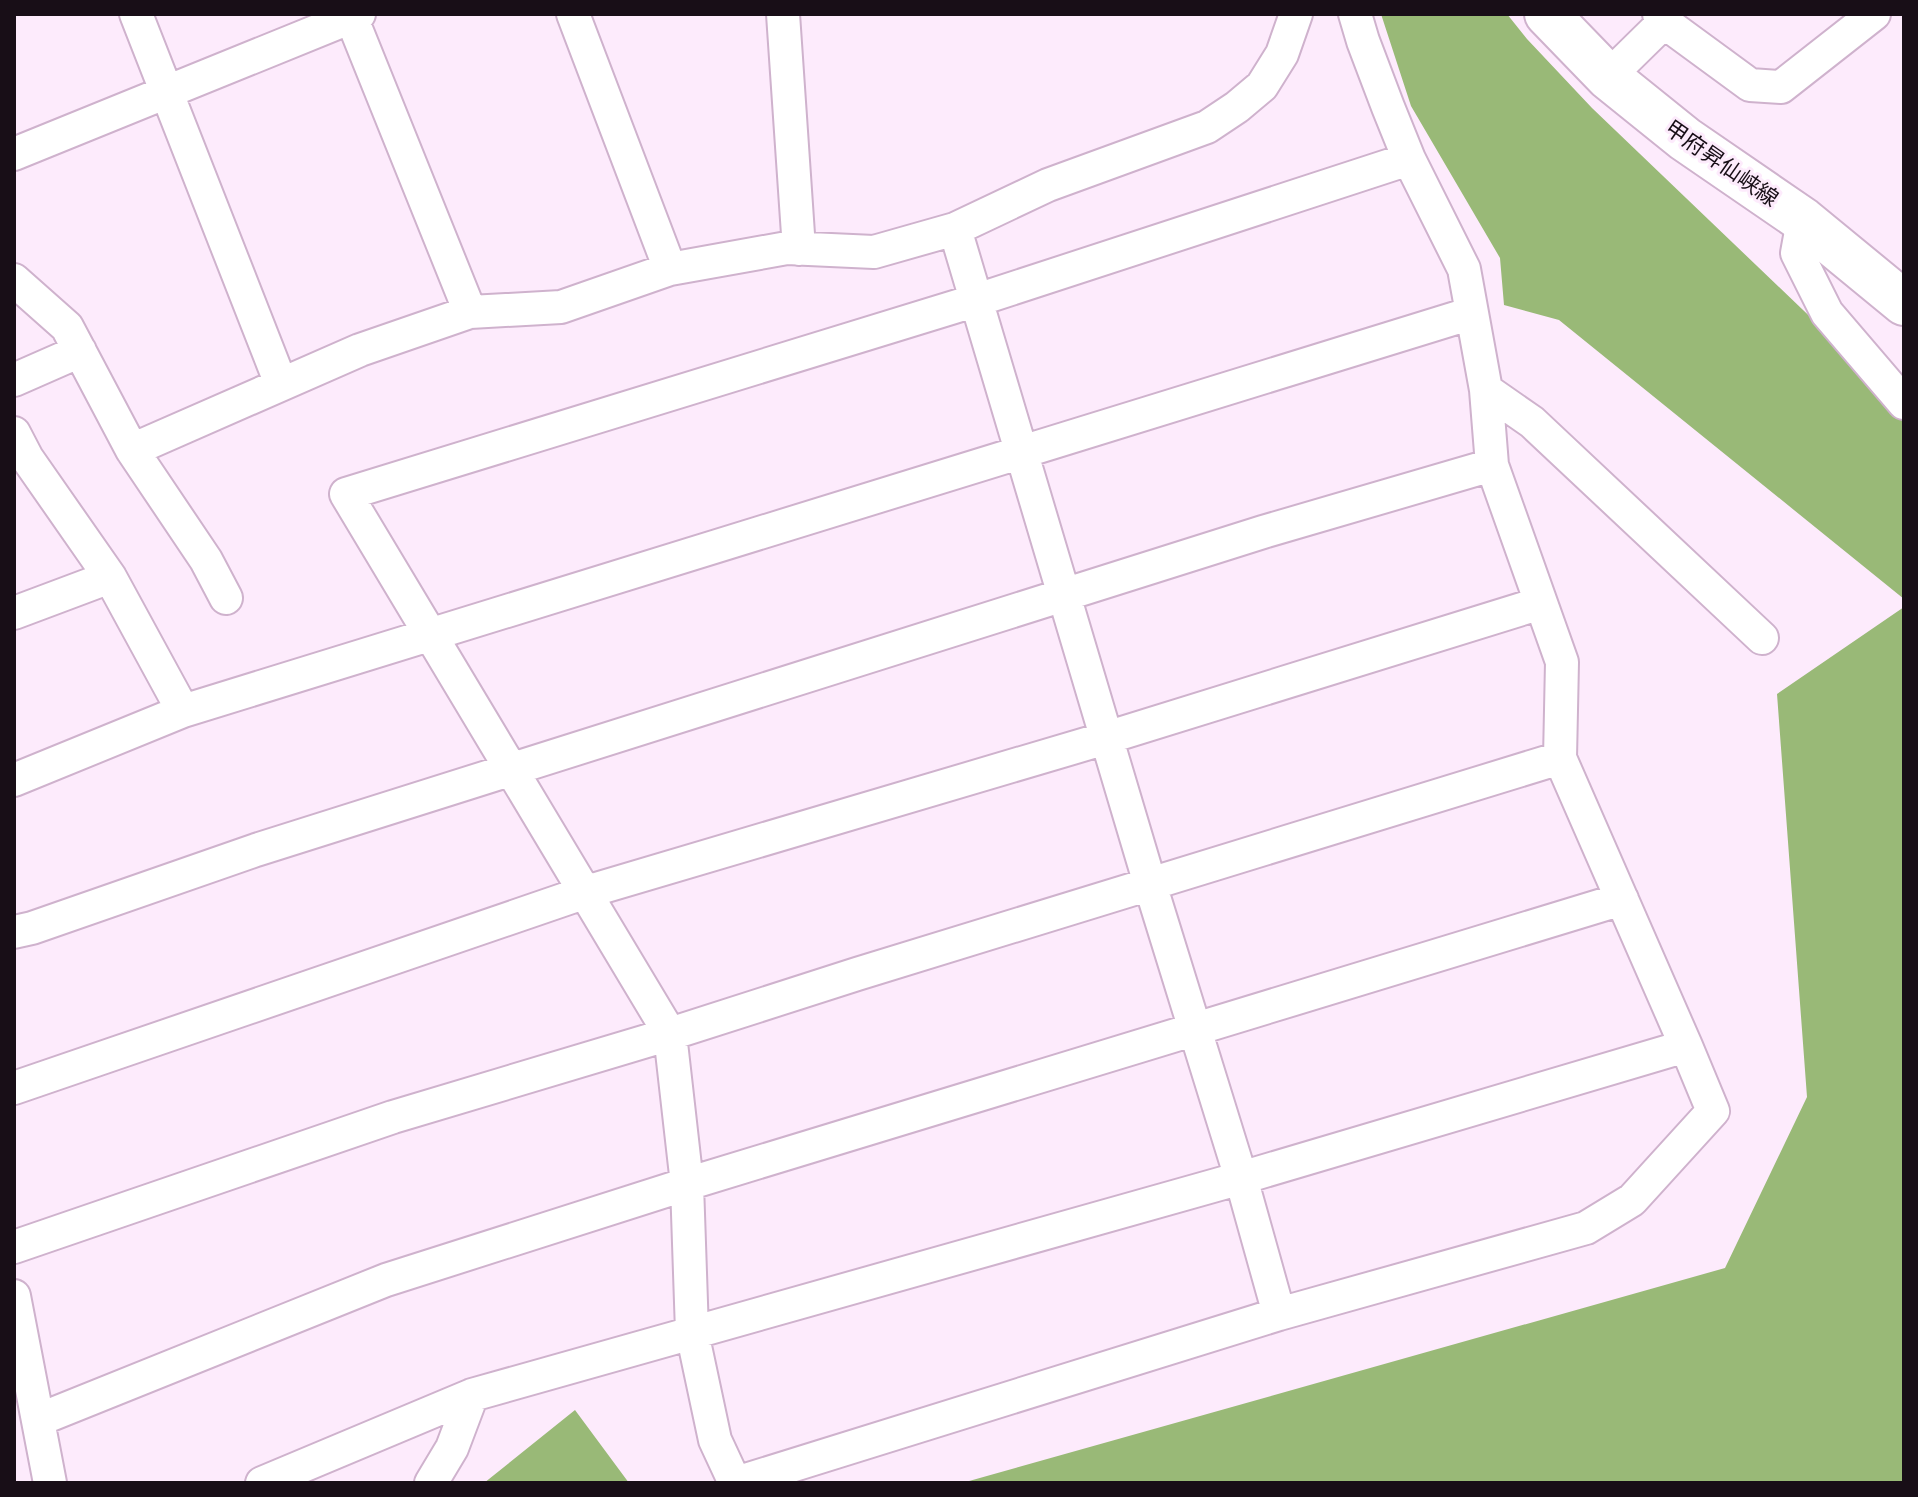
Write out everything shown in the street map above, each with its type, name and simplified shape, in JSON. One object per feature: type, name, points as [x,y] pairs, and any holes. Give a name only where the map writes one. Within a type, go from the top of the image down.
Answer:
[{"type":"main road","name":"甲府昇仙峡線","points":[[1547,14],[1608,77],[1685,139],[1803,220],[1904,303]]},
{"type":"street","points":[[136,14],[281,384]]},
{"type":"street","points":[[573,14],[670,269]]},
{"type":"street","points":[[783,14],[799,249]]},
{"type":"street","points":[[132,450],[360,350],[470,312],[561,307],[670,269],[787,248],[874,252],[955,229],[1048,185],[1207,127],[1262,86],[1282,54],[1296,14]]},
{"type":"street","points":[[1355,14],[1409,159],[1464,269],[1486,390],[1492,465],[1562,662],[1560,758],[1713,1111],[1632,1200],[1586,1228],[1279,1314],[736,1483],[715,1440],[692,1332],[687,1184],[670,1034],[346,494],[977,300],[1409,159]]},
{"type":"street","points":[[1608,77],[1661,18],[1750,85],[1781,87],[1874,14]]},
{"type":"street","points":[[14,154],[354,15],[470,312]]},
{"type":"street","points":[[1803,220],[1797,253],[1827,313],[1904,403]]},
{"type":"street","points":[[955,229],[1241,1178],[1279,1314]]},
{"type":"street","points":[[14,280],[67,327],[132,450],[206,560],[226,598]]},
{"type":"street","points":[[14,780],[183,711],[1472,313]]},
{"type":"street","points":[[14,380],[80,351]]},
{"type":"street","points":[[1486,390],[1532,422],[1762,638]]},
{"type":"street","points":[[14,433],[27,458],[110,577],[183,711]]},
{"type":"street","points":[[14,932],[256,850],[512,769],[1263,532],[1492,465]]},
{"type":"street","points":[[14,613],[110,577]]},
{"type":"street","points":[[14,1088],[586,892],[1106,738],[1541,603]]},
{"type":"street","points":[[14,1247],[393,1117],[1560,758]]},
{"type":"street","points":[[38,1420],[386,1280],[687,1184],[1622,899]]},
{"type":"street","points":[[262,1483],[472,1395],[1241,1178],[1686,1046]]},
{"type":"street","points":[[14,1296],[50,1483]]},
{"type":"street","points":[[431,1483],[452,1448],[472,1395]]},
{"type":"green space","points":[[1381,14],[1507,14],[1592,108],[1827,333],[1904,385],[1904,599],[1559,320],[1504,305],[1500,258],[1411,106]]},
{"type":"green space","points":[[1904,607],[1904,1483],[962,1483],[1725,1268],[1807,1097],[1777,694]]},
{"type":"green space","points":[[575,1410],[629,1483],[484,1483]]}]
